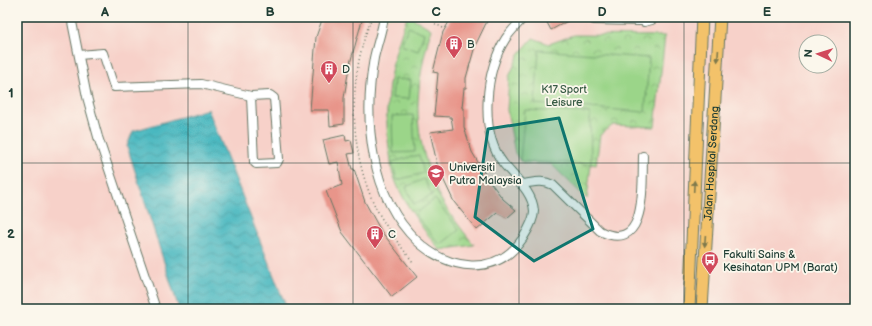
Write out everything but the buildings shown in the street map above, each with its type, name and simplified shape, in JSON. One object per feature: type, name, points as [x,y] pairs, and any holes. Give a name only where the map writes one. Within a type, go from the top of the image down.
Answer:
[{"type":"main road","name":"Jalan Hospital Serdang","points":[[689,309],[702,17]]},
{"type":"main road","name":"Jalan Hospital Serdang","points":[[702,309],[720,17]]},
{"type":"street","points":[[71,17],[87,97],[98,137],[156,309]]},
{"type":"street","points":[[384,17],[374,58],[371,87],[372,150],[386,196],[410,234],[438,257],[468,266],[481,266],[495,262],[519,243],[532,222],[534,212],[532,199],[502,161],[491,135],[488,101],[494,66],[506,39],[524,17]]},
{"type":"street","points":[[592,17],[594,20],[638,19],[648,22],[655,17]]},
{"type":"street","points":[[79,55],[103,52],[114,87],[201,84],[251,96],[270,95],[274,98],[279,159],[277,163],[259,164],[254,162],[251,96]]},
{"type":"street","points":[[520,184],[539,180],[553,185],[600,231],[608,235],[618,237],[627,234],[634,229],[638,219],[643,156]]},
{"type":"path","points":[[437,17],[434,23],[443,28]]},
{"type":"highlighted area","points":[[559,118],[593,229],[534,261],[475,217],[488,129]]},
{"type":"shaded area","name":"Universiti Putra Malaysia","points":[[17,17],[855,17],[855,309],[17,309]]},
{"type":"green space","points":[[407,17],[411,17],[431,29],[418,98],[419,131],[430,176],[444,204],[474,245],[440,250],[426,233],[402,196],[393,175],[388,136],[387,102],[396,50]]},
{"type":"green space","points":[[408,27],[424,33],[418,51],[401,45]]},
{"type":"green space","name":"K17 Sport Leisure","points":[[574,35],[665,36],[655,127],[613,125],[600,135],[596,165],[591,164],[587,199],[551,164],[525,163],[520,161],[515,153],[507,110],[509,77],[519,54],[533,38],[549,44]]},
{"type":"green space","points":[[539,50],[649,58],[645,112],[535,104]]},
{"type":"green space","points":[[394,79],[411,80],[409,99],[392,98]]},
{"type":"green space","points":[[525,110],[590,113],[591,164],[520,161]]},
{"type":"green space","points":[[413,115],[415,152],[393,153],[392,116]]},
{"type":"green space","points":[[419,155],[424,173],[397,180],[392,162]]},
{"type":"green space","points":[[424,179],[432,195],[414,204],[406,187]]},
{"type":"green space","points":[[435,199],[459,230],[440,245],[415,214]]},
{"type":"green space","points":[[522,305],[550,309],[487,309]]},
{"type":"water","points":[[208,109],[287,309],[179,309],[127,146],[133,131]]},
{"type":"place","name":"B","points":[[454,59]]},
{"type":"place","name":"D","points":[[329,84]]},
{"type":"place","name":"Universiti Putra Malaysia","points":[[436,188]]},
{"type":"place","name":"C","points":[[375,249]]},
{"type":"place","name":"Fakulti Sains & Kesihatan UPM (Barat)","points":[[710,275]]}]
